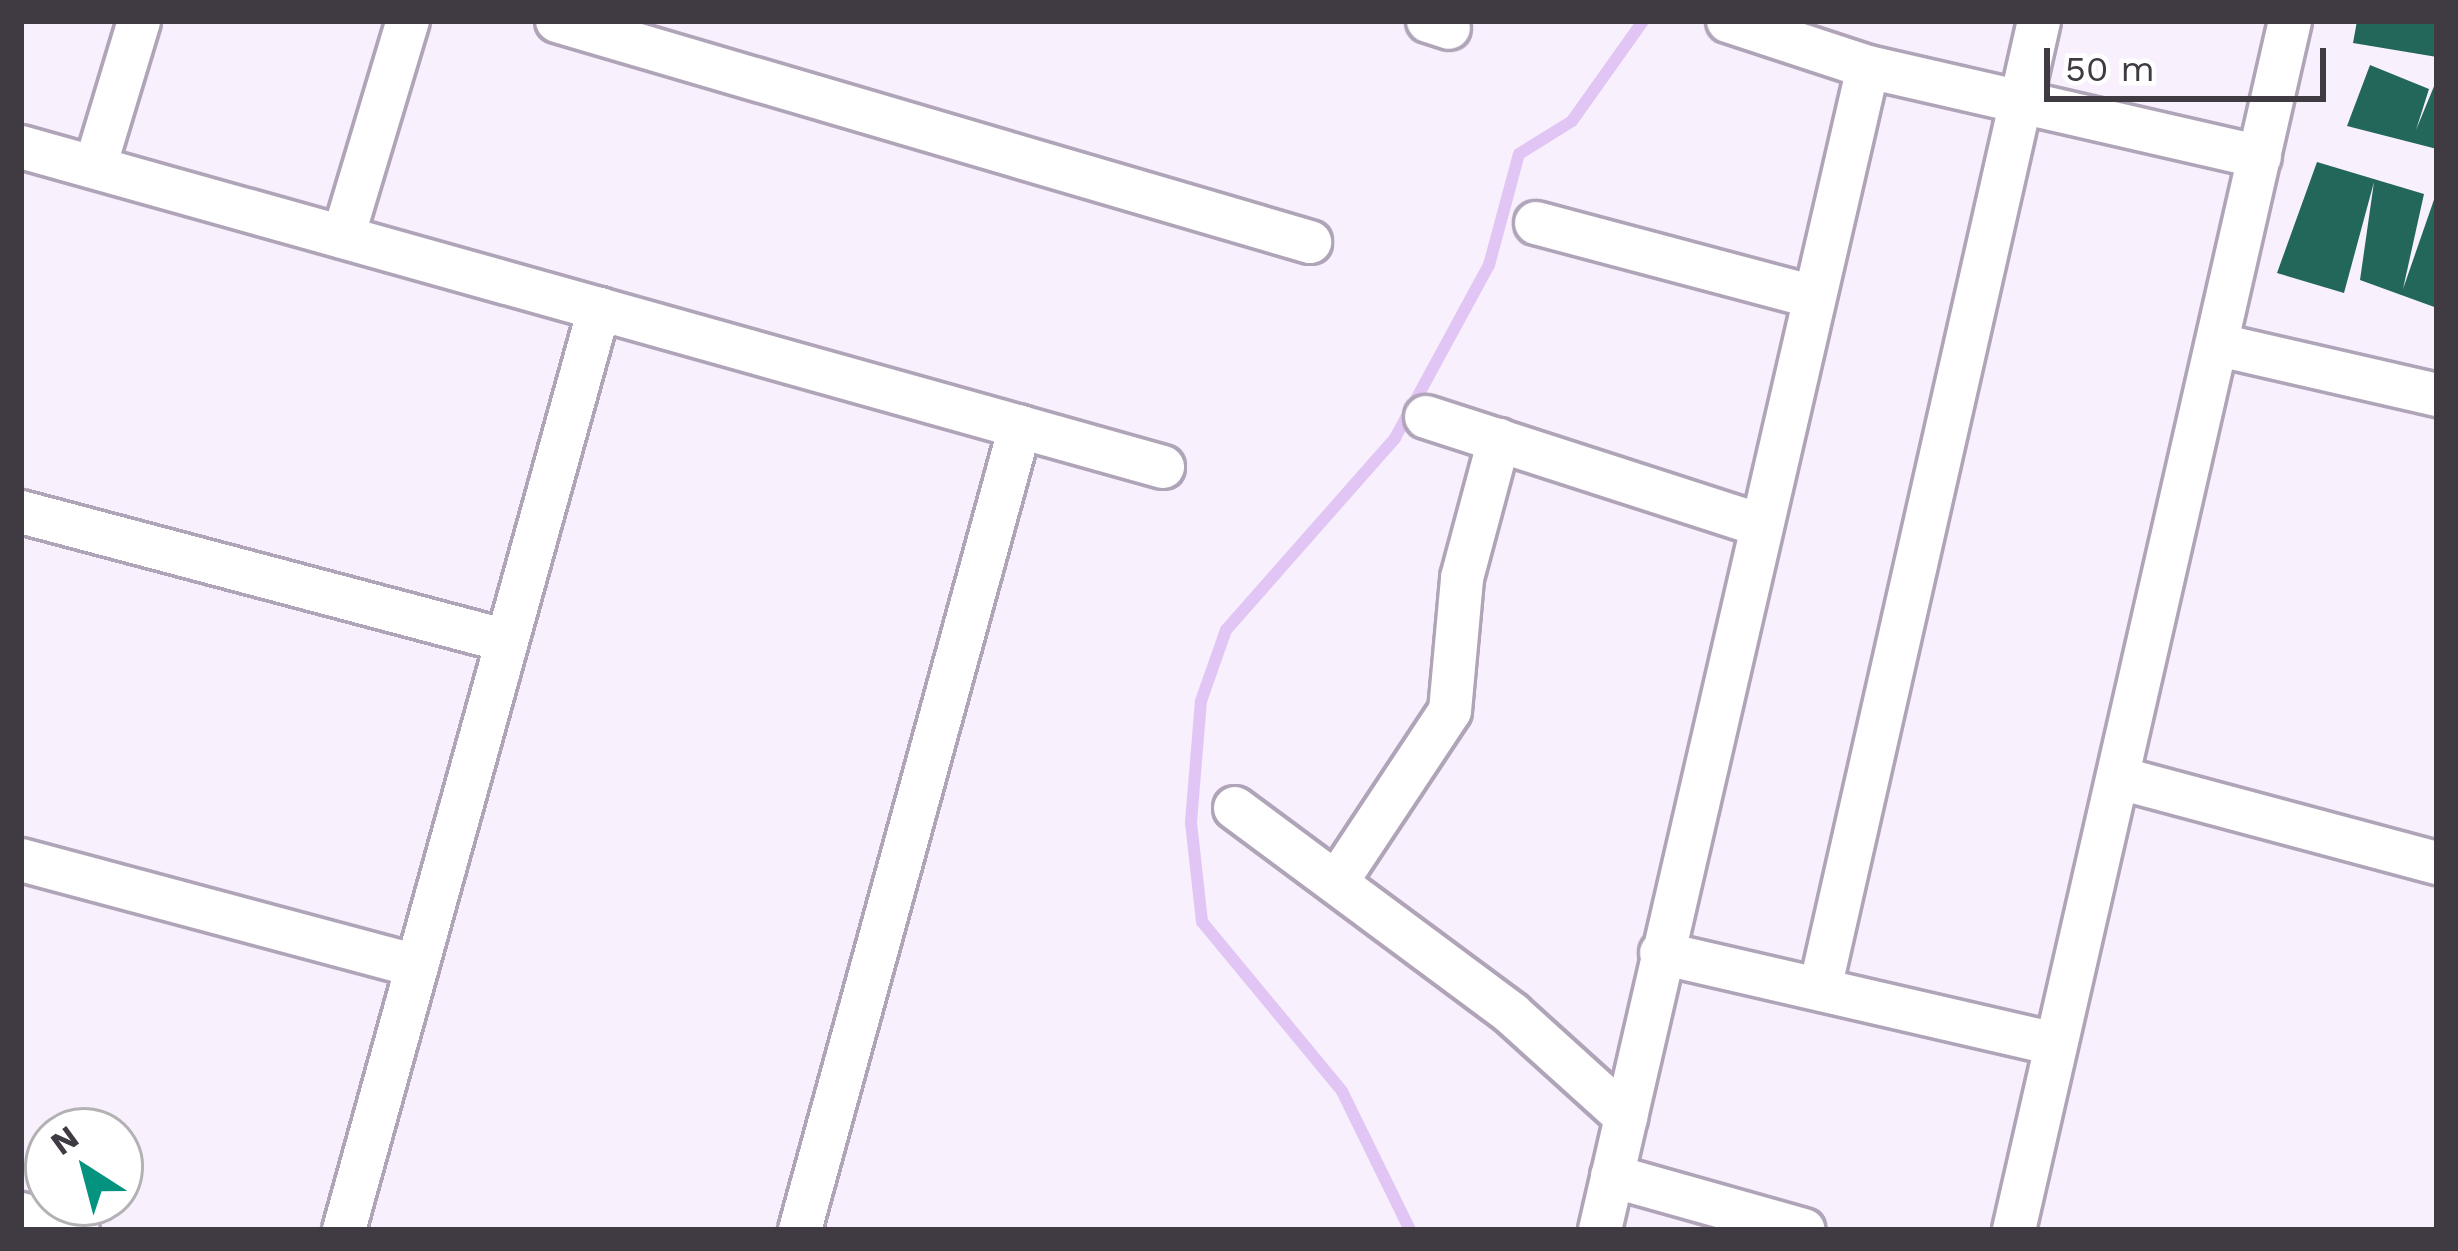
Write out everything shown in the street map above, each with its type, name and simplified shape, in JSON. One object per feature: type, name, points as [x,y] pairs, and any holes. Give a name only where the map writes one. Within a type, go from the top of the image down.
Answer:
[{"type":"street","points":[[94,167],[139,21]]},
{"type":"street","points":[[343,237],[408,21]]},
{"type":"street","points":[[557,21],[1310,242]]},
{"type":"street","points":[[1728,21],[1868,67],[2260,157]]},
{"type":"street","points":[[1820,989],[2039,21]]},
{"type":"street","points":[[2014,1230],[2051,1043],[2119,778],[2290,21]]},
{"type":"street","points":[[1600,1230],[1868,67]]},
{"type":"street","points":[[21,146],[1163,467]]},
{"type":"street","points":[[1536,223],[1814,297]]},
{"type":"street","points":[[344,1230],[599,309]]},
{"type":"street","points":[[2219,345],[2437,394]]},
{"type":"street","points":[[1426,417],[1761,525]]},
{"type":"street","points":[[800,1230],[1020,428]]},
{"type":"street","points":[[1340,877],[1450,711],[1462,578],[1499,440]]},
{"type":"street","points":[[21,512],[508,640]]},
{"type":"street","points":[[2119,778],[2437,863]]},
{"type":"street","points":[[1235,808],[1340,877],[1626,1117]]},
{"type":"street","points":[[21,860],[417,966]]},
{"type":"street","points":[[1661,953],[2051,1043]]},
{"type":"street","points":[[1612,1176],[1804,1230]]},
{"type":"street","points":[[21,1214],[71,1229]]},
{"type":"building","points":[[2357,21],[2437,21],[2437,57],[2353,43]]},
{"type":"building","points":[[2370,65],[2429,89],[2416,130],[2437,79],[2437,149],[2347,126]]},
{"type":"building","points":[[2317,162],[2424,194],[2403,289],[2437,191],[2437,308],[2360,280],[2374,182],[2344,293],[2277,273]]},
{"type":"waterway","points":[[1410,1230],[1342,1091],[1202,922],[1191,822],[1201,701],[1226,630],[1395,438],[1489,265],[1519,154],[1572,121],[1643,21]]}]
